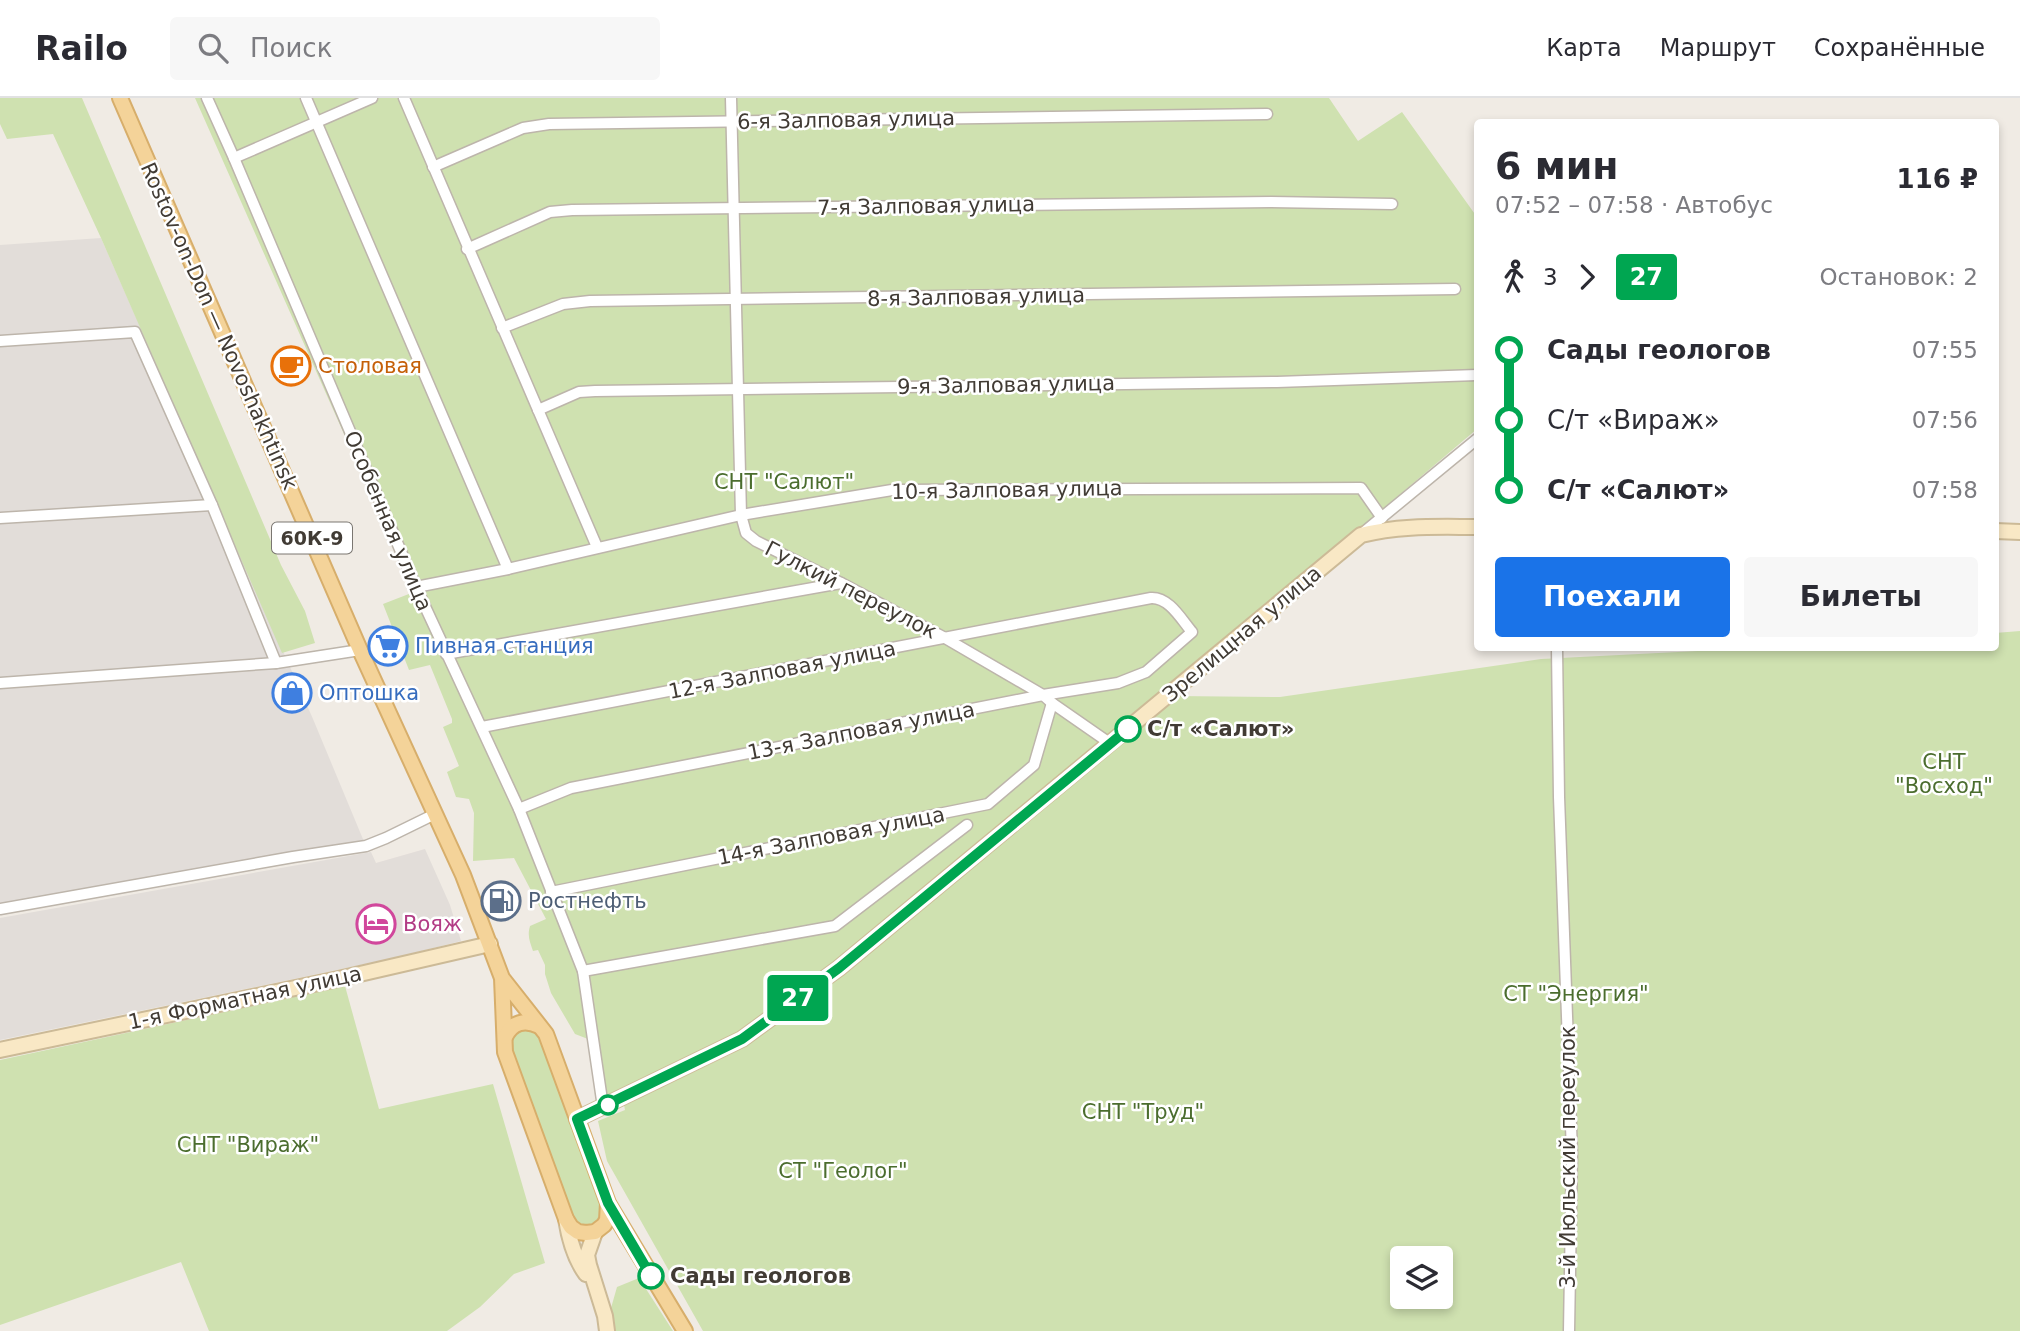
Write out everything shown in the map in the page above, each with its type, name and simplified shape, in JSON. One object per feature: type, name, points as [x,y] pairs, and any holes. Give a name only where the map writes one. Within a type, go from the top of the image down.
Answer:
[{"type":"main road","name":"Rostov-on-Don — Novoshakhtinsk","points":[[120,98],[360,650],[463,874],[502,978]]},
{"type":"main road","points":[[502,978],[546,1034],[608,1203],[685,1331]]},
{"type":"main road","points":[[502,978],[505,1052],[566,1219],[578,1232],[615,1234],[629,1241]]},
{"type":"main road","points":[[505,1037],[513,1026],[522,1022],[539,1026]]},
{"type":"main road","points":[[597,1231],[609,1216],[608,1203]]},
{"type":"street","name":"Особенная улица","points":[[207,98],[416,587],[519,809],[583,971],[604,1107]]},
{"type":"street","points":[[306,98],[508,569]]},
{"type":"street","points":[[234,158],[372,98]]},
{"type":"street","points":[[404,98],[597,547]]},
{"type":"street","points":[[731,98],[741,515]]},
{"type":"street","name":"6-я Залповая улица","points":[[433,167],[523,128],[549,124],[1267,114]]},
{"type":"street","name":"7-я Залповая улица","points":[[467,248],[550,212],[572,210],[1271,202],[1392,204]]},
{"type":"street","name":"8-я Залповая улица","points":[[502,328],[563,304],[590,300],[1455,289]]},
{"type":"street","points":[[0,341],[135,332],[212,505],[276,663]]},
{"type":"street","name":"9-я Залповая улица","points":[[538,410],[579,392],[1277,382],[1474,375]]},
{"type":"street","name":"Зрелищная улица","points":[[577,1119],[742,1039],[839,968],[1474,441]]},
{"type":"street","name":"10-я Залповая улица","points":[[416,587],[508,569],[741,515],[892,490],[1361,488],[1382,517]]},
{"type":"street","points":[[0,519],[212,505]]},
{"type":"street","name":"Гулкий переулок","points":[[741,515],[746,533],[756,541],[945,638],[1043,695],[1111,744]]},
{"type":"street","name":"Зрелищная улица","points":[[1361,535],[1384,529],[1409,527],[1474,527]]},
{"type":"street","points":[[1999,531],[2020,531]]},
{"type":"street","points":[[446,653],[841,583]]},
{"type":"street","name":"12-я Залповая улица","points":[[482,727],[1159,597],[1192,632]]},
{"type":"street","name":"13-я Залповая улица","points":[[519,809],[571,788],[1043,695],[1118,683],[1146,671],[1192,632]]},
{"type":"street","points":[[0,683],[276,663],[360,650]]},
{"type":"street","name":"3-й Июльский переулок","points":[[1557,651],[1559,797],[1572,1153],[1569,1331]]},
{"type":"street","name":"14-я Залповая улица","points":[[551,891],[988,804],[1034,765],[1052,704]]},
{"type":"street","points":[[0,909],[366,846],[435,814]]},
{"type":"street","points":[[583,971],[835,926],[967,825]]},
{"type":"street","name":"1-я Форматная улица","points":[[0,1050],[490,944]]},
{"type":"street","points":[[566,1219],[570,1240],[581,1268],[597,1289]]},
{"type":"street","points":[[597,1231],[587,1255],[607,1331]]},
{"type":"shaded area","points":[[101,238],[313,719],[365,844],[0,905],[0,245]]},
{"type":"shaded area","points":[[425,849],[450,905],[461,941],[394,958],[0,1040],[0,918],[371,852],[376,863]]},
{"type":"green space","points":[[0,98],[82,98],[281,565],[305,611],[315,643],[282,653],[53,134],[7,139],[0,124]]},
{"type":"green space","name":"СНТ \"Салют\"","points":[[195,98],[1329,98],[1358,141],[1402,112],[1474,213],[1474,432],[1166,693],[852,951],[729,1044],[601,1104],[588,1025],[588,1039],[575,1034],[551,993],[545,965],[538,950],[533,951],[529,936],[530,926],[546,919],[514,858],[473,861],[474,813],[469,799],[456,797],[447,772],[459,766],[443,727],[452,723],[452,719],[430,665],[409,670],[383,604],[414,592]]},
{"type":"green space","points":[[2020,631],[2020,1331],[703,1331],[607,1161],[598,1121],[625,1110],[624,1105],[731,1054],[777,1022],[1003,834],[1175,696],[1280,697],[1541,659],[1697,651],[1999,651],[1999,633]]},
{"type":"green space","name":"СНТ \"Вираж\"","points":[[345,986],[379,1109],[493,1084],[545,1263],[514,1274],[480,1307],[447,1331],[209,1331],[181,1262],[0,1325],[0,1060]]},
{"type":"green space","points":[[525,1027],[539,1034],[603,1206],[601,1221],[591,1226],[581,1226],[574,1222],[510,1049],[512,1035]]},
{"type":"green space","points":[[639,1278],[673,1331],[614,1331],[611,1308],[617,1287]]},
{"type":"bus line","name":"27","points":[[651,1276],[608,1203],[577,1119],[742,1039],[839,968],[1128,729]]},
{"type":"place","name":"Столовая","points":[[291,366]]},
{"type":"place","name":"Пивная станция","points":[[388,646]]},
{"type":"place","name":"Оптошка","points":[[292,693]]},
{"type":"place","name":"С/т «Салют»","points":[[1128,729]]},
{"type":"place","name":"Ростнефть","points":[[501,901]]},
{"type":"place","name":"Вояж","points":[[376,924]]},
{"type":"place","name":"Сады геологов","points":[[651,1276]]},
{"type":"park label","name":"СНТ \"Восход\"","points":[[1944,774]]},
{"type":"park label","name":"СТ \"Энергия\"","points":[[1576,994]]},
{"type":"park label","name":"СНТ \"Труд\"","points":[[1143,1112]]},
{"type":"park label","name":"СТ \"Геолог\"","points":[[843,1171]]}]
